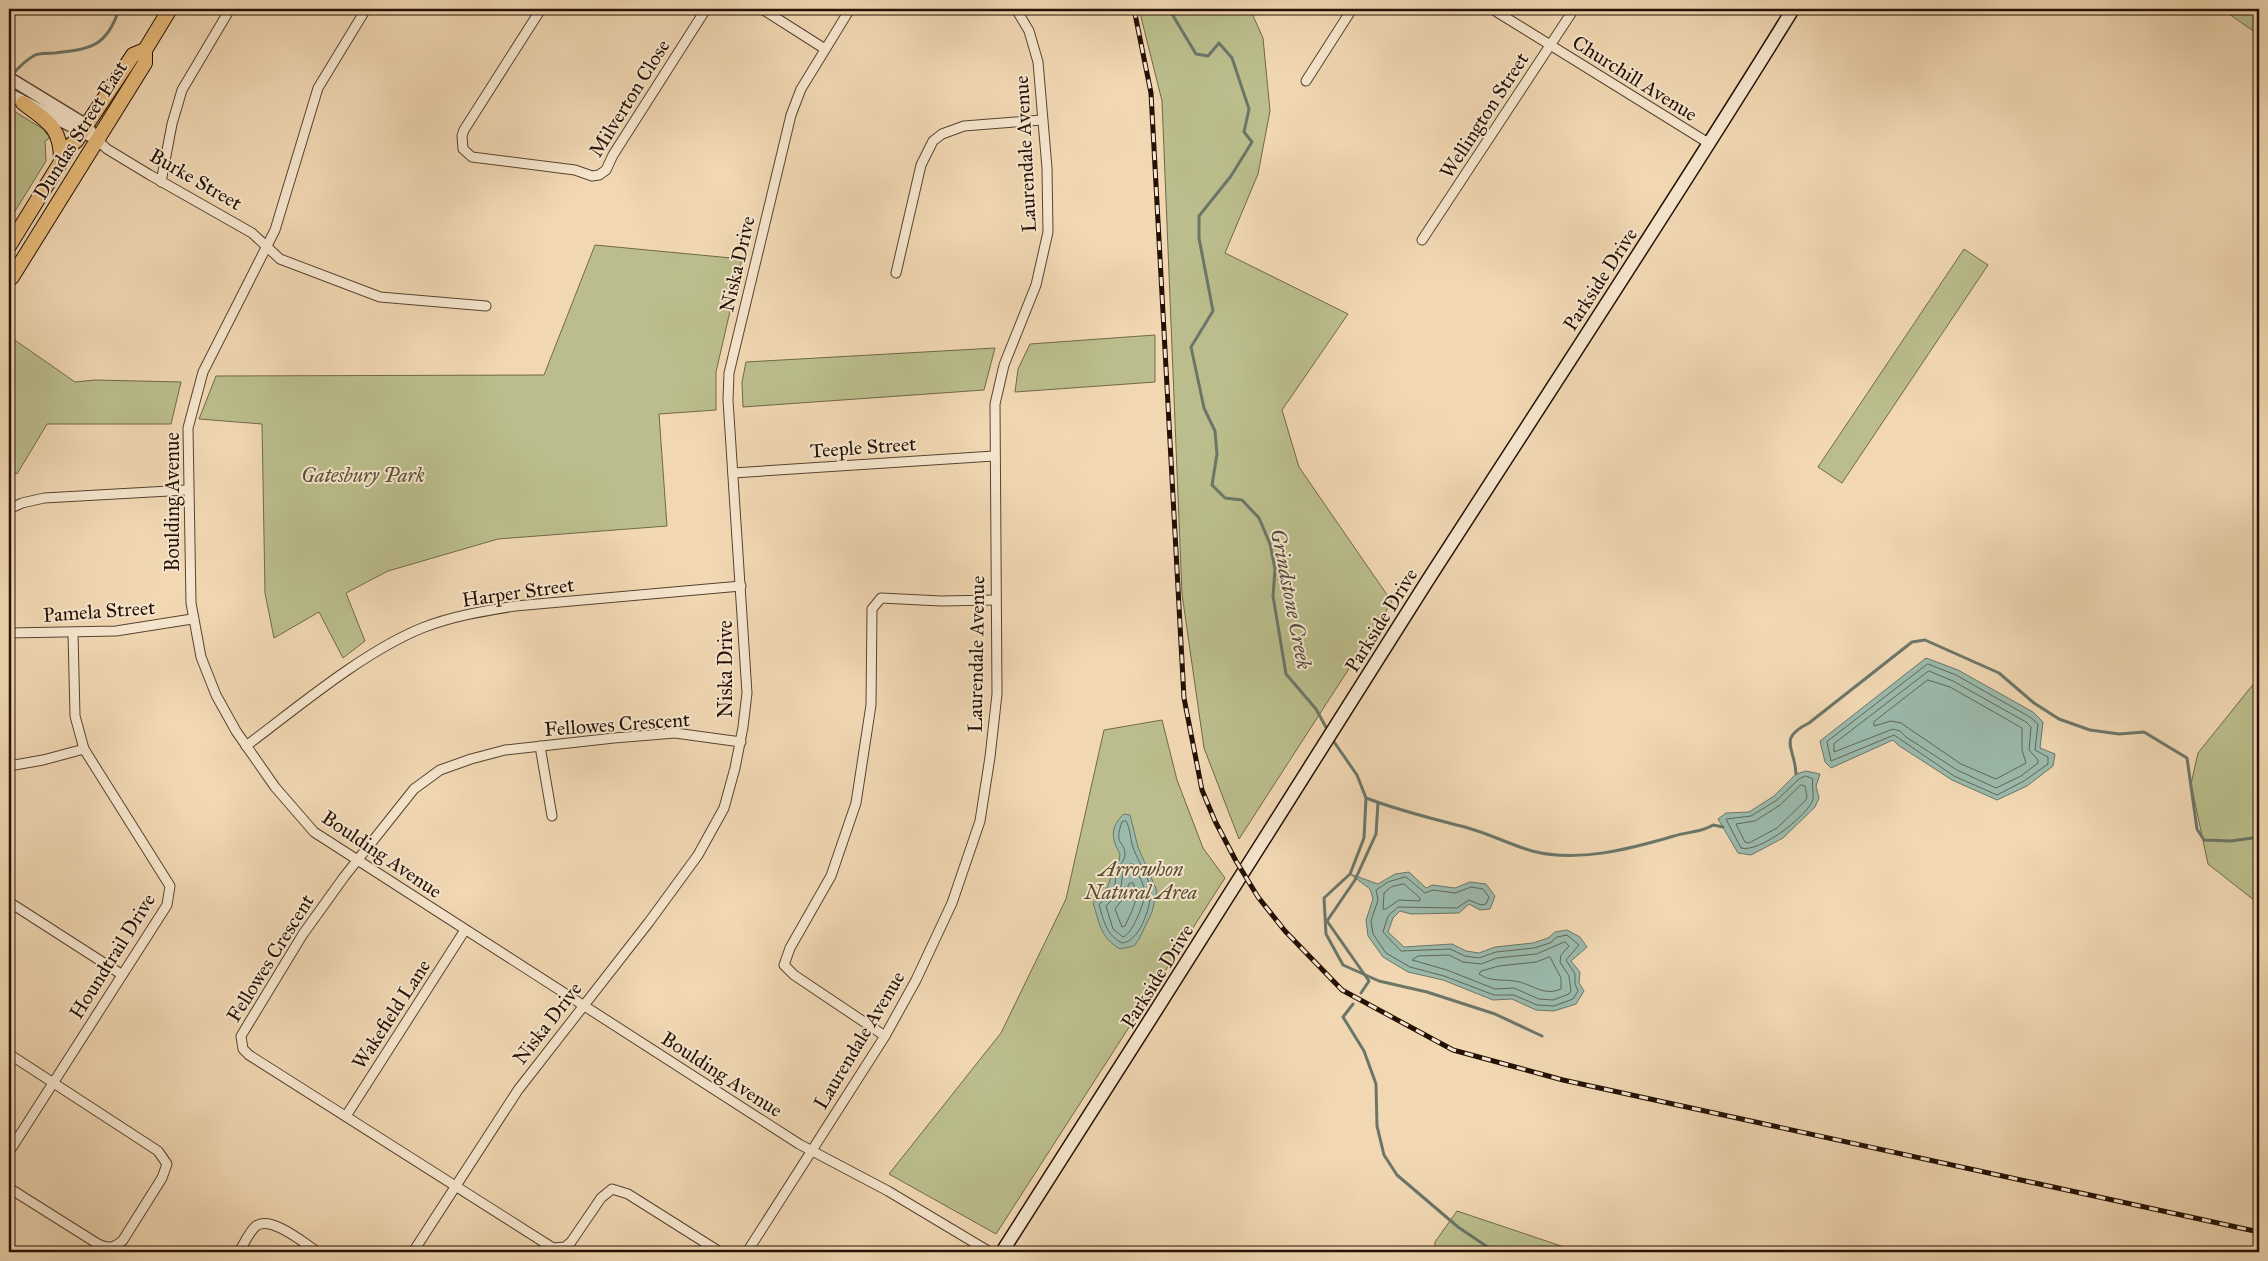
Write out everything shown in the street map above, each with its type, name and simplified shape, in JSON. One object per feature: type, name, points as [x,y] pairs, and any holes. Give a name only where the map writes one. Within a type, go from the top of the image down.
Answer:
[{"type":"main road","name":"Dundas Street East","points":[[9,279],[101,142],[145,63],[145,50],[170,9]]},
{"type":"main road","name":"Parkside Drive","points":[[1002,1252],[1138,1041],[1338,722],[1710,144],[1793,9]]},
{"type":"main road","name":"Dundas Street East","points":[[9,246],[61,161],[133,55],[145,50]]},
{"type":"main road","points":[[26,97],[55,130],[61,145],[61,161]]},
{"type":"street","points":[[161,182],[172,124],[182,90],[230,9]]},
{"type":"street","name":"Boulding Avenue","points":[[366,9],[318,88],[308,115],[283,207],[267,247],[215,346],[199,383],[188,428],[187,490],[192,619],[201,657],[216,695],[246,746],[303,822],[314,832],[356,861],[812,1151],[888,1191],[990,1252]]},
{"type":"street","name":"Milverton Close","points":[[540,9],[464,130],[462,136],[463,149],[472,157],[575,170],[592,176],[599,175],[606,170],[613,155],[706,9]]},
{"type":"street","points":[[762,9],[825,49]]},
{"type":"street","name":"Niska Drive","points":[[413,1252],[518,1090],[649,922],[698,855],[724,808],[740,742],[747,693],[728,400],[729,373],[787,128],[801,89],[850,9]]},
{"type":"street","name":"Laurendale Avenue","points":[[747,1252],[885,1036],[916,980],[952,903],[980,821],[997,694],[995,404],[1000,376],[1036,285],[1046,248],[1049,210],[1036,52],[1029,32],[1016,9]]},
{"type":"street","points":[[1306,80],[1352,9]]},
{"type":"street","name":"Churchill Avenue","points":[[1492,9],[1710,144]]},
{"type":"street","name":"Wellington Street","points":[[1422,240],[1574,9]]},
{"type":"street","points":[[9,78],[26,97]]},
{"type":"street","points":[[9,94],[26,97],[85,128]]},
{"type":"street","points":[[896,273],[921,165],[933,141],[942,134],[964,126],[1042,120]]},
{"type":"street","name":"Burke Street","points":[[85,128],[107,149],[252,234],[280,259],[380,297],[486,306]]},
{"type":"street","name":"Teeple Street","points":[[733,473],[994,456]]},
{"type":"street","points":[[9,509],[22,503],[44,498],[187,490]]},
{"type":"street","name":"Harper Street","points":[[246,746],[361,662],[423,628],[479,612],[515,606],[741,586]]},
{"type":"street","points":[[885,1036],[794,975],[784,965],[790,948],[831,876],[856,803],[871,705],[872,609],[881,598],[941,601],[995,600]]},
{"type":"street","name":"Pamela Street","points":[[9,633],[116,631],[192,619]]},
{"type":"street","name":"Houndtrail Drive","points":[[9,1152],[121,974],[167,905],[170,886],[84,749],[75,716],[73,633]]},
{"type":"street","name":"Fellowes Crescent","points":[[720,1252],[628,1194],[612,1189],[601,1198],[571,1242],[565,1247],[552,1248],[249,1055],[243,1049],[241,1036],[303,934],[356,861],[403,801],[427,778],[452,765],[490,753],[540,746],[675,734],[740,742]]},
{"type":"street","points":[[540,746],[552,816]]},
{"type":"street","points":[[9,766],[44,760],[84,749]]},
{"type":"street","points":[[9,902],[121,974]]},
{"type":"street","name":"Wakefield Lane","points":[[346,1116],[465,930]]},
{"type":"street","points":[[9,1054],[158,1151],[166,1164],[165,1174],[123,1240],[118,1245],[110,1248],[98,1244],[9,1188]]},
{"type":"street","points":[[239,1252],[254,1228],[267,1222],[276,1225],[318,1252]]},
{"type":"green space","points":[[1139,9],[1250,9],[1263,38],[1270,111],[1258,174],[1225,253],[1348,314],[1282,410],[1299,467],[1392,602],[1239,839],[1204,748],[1182,594],[1162,101]]},
{"type":"green space","points":[[2240,9],[2259,9],[2259,35],[2229,14]]},
{"type":"green space","points":[[9,108],[43,129],[50,138],[45,141],[46,161],[9,221]]},
{"type":"green space","name":"Gatesbury Park","points":[[595,245],[742,259],[716,372],[716,410],[659,414],[667,526],[498,539],[388,571],[346,593],[365,641],[343,658],[319,612],[274,638],[265,593],[262,424],[199,419],[216,376],[544,375]]},
{"type":"green space","points":[[1964,249],[1988,265],[1842,483],[1818,467]]},
{"type":"green space","points":[[1155,335],[1155,382],[1015,392],[1018,369],[1030,344]]},
{"type":"green space","points":[[9,336],[75,382],[95,380],[181,382],[171,424],[47,424],[17,474],[9,468]]},
{"type":"green space","points":[[995,348],[984,390],[743,407],[742,382],[746,362]]},
{"type":"green space","points":[[2259,677],[2259,904],[2208,864],[2191,784],[2198,753]]},
{"type":"green space","name":"Arrowhon Natural Area","points":[[1162,720],[1177,780],[1203,848],[1225,878],[996,1234],[889,1174],[1001,1033],[1066,899],[1104,730]]},
{"type":"green space","points":[[1457,1211],[1579,1252],[1435,1252],[1435,1242]]},
{"type":"water","points":[[1926,658],[1958,670],[2033,712],[2043,722],[2040,748],[2055,754],[2053,766],[2027,786],[1997,800],[1952,780],[1893,740],[1831,768],[1825,762],[1820,741]]},
{"type":"water","points":[[1806,771],[1820,774],[1816,786],[1819,798],[1815,807],[1783,838],[1751,855],[1738,853],[1718,819],[1726,813],[1749,812],[1774,796],[1796,774]]},
{"type":"water","points":[[1124,814],[1130,815],[1138,847],[1157,891],[1152,912],[1139,939],[1134,946],[1120,949],[1108,940],[1105,935],[1099,924],[1093,903],[1109,883],[1111,874],[1107,868],[1119,861],[1120,854],[1113,833],[1116,823]]},
{"type":"water","points":[[1409,872],[1426,888],[1432,885],[1455,888],[1470,882],[1486,884],[1495,896],[1490,909],[1480,910],[1469,904],[1459,913],[1411,914],[1400,911],[1393,918],[1388,932],[1404,947],[1452,944],[1466,951],[1479,953],[1495,947],[1533,943],[1548,938],[1555,932],[1567,930],[1580,937],[1587,947],[1571,961],[1580,972],[1579,983],[1584,991],[1576,1004],[1554,1011],[1536,1010],[1512,999],[1493,1000],[1443,980],[1408,972],[1383,957],[1368,936],[1366,920],[1373,899],[1370,889],[1350,874],[1378,884],[1395,874]]},
{"type":"waterway","name":"Grindstone Creek","points":[[12,75],[22,64],[35,55],[78,50],[96,44],[109,31],[119,9]]},
{"type":"waterway","name":"Grindstone Creek","points":[[1169,9],[1196,54],[1208,56],[1219,43],[1232,58],[1249,109],[1244,132],[1252,142],[1231,176],[1199,216],[1199,238],[1213,311],[1191,347],[1204,408],[1215,431],[1217,454],[1212,485],[1225,498],[1242,500],[1259,518],[1270,544],[1275,569],[1273,596],[1286,674],[1316,709],[1328,731]]},
{"type":"waterway","name":"Grindstone Creek","points":[[1796,774],[1790,744],[1793,734],[1912,642],[1925,640],[1999,673],[2034,703],[2059,719],[2090,730],[2119,734],[2144,732],[2187,758],[2197,829],[2204,840],[2231,841],[2259,837]]},
{"type":"waterway","name":"Grindstone Creek","points":[[1332,739],[1357,775],[1366,798],[1404,811],[1476,830],[1532,851],[1567,856],[1604,853],[1699,831],[1713,825],[1723,827]]},
{"type":"waterway","points":[[1366,798],[1364,838],[1350,874],[1324,898],[1326,934],[1343,965],[1379,981],[1427,992],[1495,1014],[1542,1036]]},
{"type":"waterway","points":[[1361,993],[1369,981],[1327,921],[1355,880],[1376,834],[1378,803]]},
{"type":"waterway","points":[[1353,1004],[1343,1017],[1364,1051],[1376,1084],[1377,1126],[1384,1155],[1397,1175],[1458,1227],[1495,1252]]},
{"type":"railway","points":[[1134,9],[1151,93],[1184,698],[1202,790],[1215,821],[1258,897],[1285,931],[1342,990],[1453,1050],[1563,1080],[2259,1232]]}]
